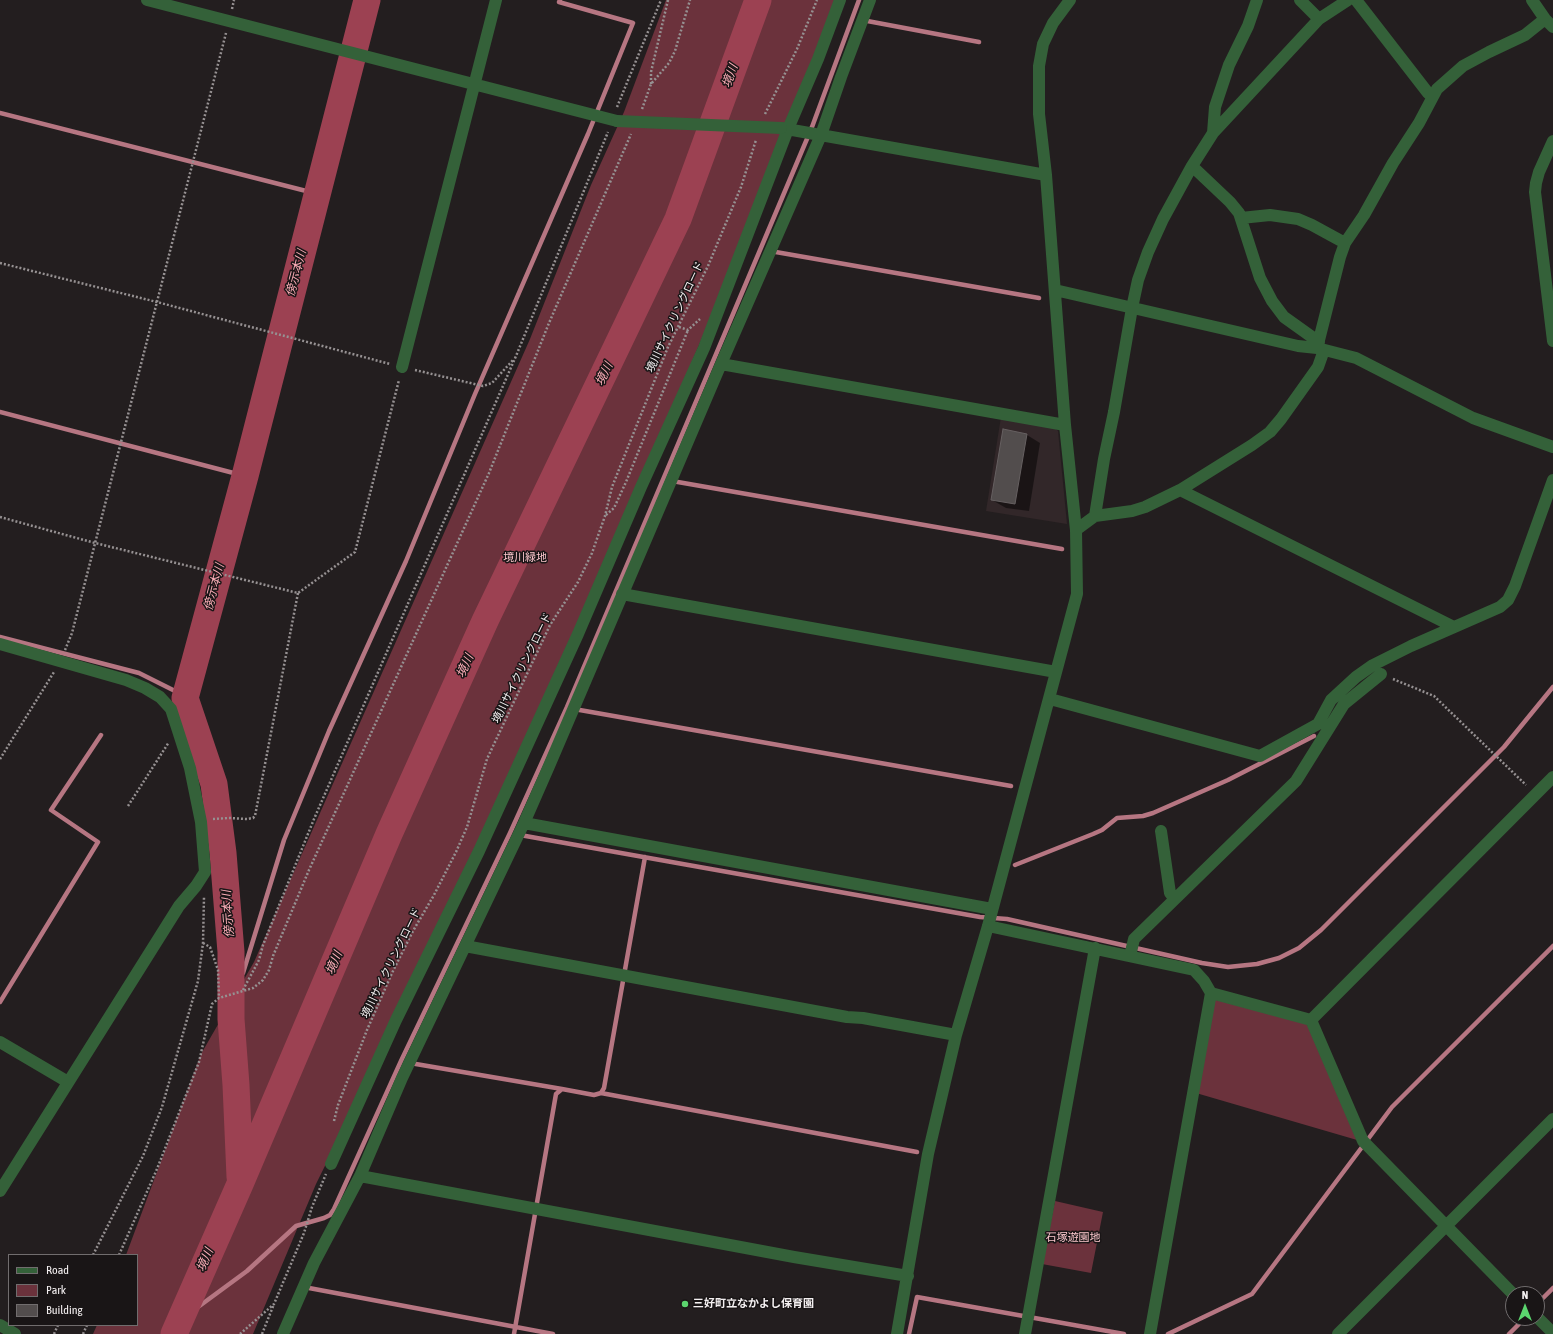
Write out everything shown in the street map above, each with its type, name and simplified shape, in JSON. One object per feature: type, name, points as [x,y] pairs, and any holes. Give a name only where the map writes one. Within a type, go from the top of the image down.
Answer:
[{"type":"street","points":[[147,0],[615,120],[789,129],[1046,175]]},
{"type":"street","points":[[402,367],[496,0]]},
{"type":"street","points":[[331,1164],[396,1020],[479,851],[578,634],[641,487],[704,348],[840,0]]},
{"type":"street","points":[[283,1334],[314,1263],[360,1176],[402,1078],[524,823],[821,135],[841,76],[870,0]]},
{"type":"street","points":[[898,1334],[928,1154],[956,1035],[988,926],[1077,594],[1076,530],[1065,425],[1046,175],[1039,114],[1039,66],[1043,44],[1053,23],[1070,0]]},
{"type":"street","points":[[1213,133],[1215,106],[1232,60],[1248,26],[1257,0]]},
{"type":"street","points":[[1300,0],[1319,19]]},
{"type":"street","points":[[1095,516],[1104,459],[1138,280],[1148,252],[1163,219],[1192,166],[1213,133],[1319,19],[1348,0]]},
{"type":"street","points":[[1356,0],[1428,93],[1433,96]]},
{"type":"street","points":[[1076,530],[1095,516],[1132,511],[1145,507],[1180,490],[1270,432],[1318,367],[1320,347],[1340,256],[1345,243],[1364,215],[1393,163],[1419,123],[1433,96],[1446,80],[1463,66],[1549,23],[1532,0]]},
{"type":"street","points":[[1553,141],[1539,172],[1535,192],[1553,341]]},
{"type":"street","points":[[1192,166],[1230,202],[1239,213],[1260,278],[1272,301],[1284,317],[1320,347]]},
{"type":"street","points":[[1241,218],[1270,215],[1298,219],[1345,243]]},
{"type":"street","points":[[1055,290],[1298,346],[1320,347],[1356,358],[1472,418],[1553,447]]},
{"type":"street","points":[[721,364],[1065,425]]},
{"type":"street","points":[[1130,956],[1134,939],[1296,781],[1322,728],[1331,700],[1367,669],[1411,646],[1500,607],[1508,600],[1515,586],[1553,480]]},
{"type":"street","points":[[1180,490],[1454,627]]},
{"type":"street","points":[[622,594],[1056,672]]},
{"type":"street","points":[[0,644],[126,680],[145,688],[160,697],[171,710],[190,768],[201,821],[205,872],[196,886],[179,906],[0,1191]]},
{"type":"street","points":[[1050,699],[1260,756],[1322,728],[1344,704],[1380,674]]},
{"type":"street","points":[[1311,1020],[1553,777]]},
{"type":"street","points":[[524,823],[992,909]]},
{"type":"street","points":[[1161,831],[1170,894],[1175,899]]},
{"type":"street","points":[[988,926],[1194,970],[1204,981],[1211,993],[1150,1334]]},
{"type":"street","points":[[465,946],[847,1017],[862,1018],[956,1035]]},
{"type":"street","points":[[1025,1334],[1095,948]]},
{"type":"street","points":[[1211,993],[1311,1020]]},
{"type":"street","points":[[1311,1020],[1362,1141],[1505,1286]]},
{"type":"street","points":[[0,1042],[68,1082]]},
{"type":"street","points":[[1338,1334],[1553,1119]]},
{"type":"street","points":[[360,1176],[794,1258],[908,1276]]},
{"type":"street","points":[[0,1325],[15,1334]]},
{"type":"street","points":[[1545,1325],[1553,1333]]},
{"type":"path","points":[[0,759],[61,661],[72,633],[234,0]]},
{"type":"path","points":[[242,991],[249,982],[259,960],[263,945],[314,819],[516,356],[606,138],[615,120],[660,0]]},
{"type":"path","points":[[651,84],[651,72],[668,0]]},
{"type":"path","points":[[641,110],[651,84],[669,63],[675,51],[690,0]]},
{"type":"path","points":[[763,120],[797,48],[817,0]]},
{"type":"path","points":[[119,1254],[157,1169],[199,1062],[212,1004],[219,998],[253,988],[263,980],[269,970],[273,956],[309,870],[488,473],[549,323],[632,132]]},
{"type":"path","name":"境川サイクリングロード","points":[[334,1125],[340,1098],[392,973],[413,931],[434,895],[467,827],[487,759],[550,625],[578,582],[592,553],[605,516],[612,487],[668,347],[708,266],[741,187],[758,135]]},
{"type":"path","points":[[0,263],[157,302],[402,367],[483,386],[492,383],[516,356]]},
{"type":"path","points":[[605,516],[614,508],[626,482],[688,330]]},
{"type":"path","points":[[213,819],[247,819],[255,816],[298,593],[355,552],[402,367]]},
{"type":"path","points":[[0,517],[95,543],[298,593]]},
{"type":"path","points":[[1380,674],[1434,696],[1536,794]]},
{"type":"path","points":[[128,806],[165,748],[178,733]]},
{"type":"path","points":[[94,1254],[143,1156],[162,1107],[198,981],[203,943],[205,872]]},
{"type":"path","points":[[203,943],[210,947],[218,970],[219,998]]},
{"type":"path","points":[[262,1334],[304,1233],[312,1207],[331,1164]]},
{"type":"path","points":[[240,1334],[274,1304]]},
{"type":"shaded area","points":[[1001,417],[1055,428],[1058,431],[1067,524],[986,511]]},
{"type":"green space","name":"境川緑地","points":[[666,0],[843,0],[779,157],[503,806],[316,1184],[253,1334],[93,1334],[97,1326],[138,1326],[138,1254],[126,1254],[201,1054],[254,962],[530,339],[591,185],[624,112]]},
{"type":"green space","points":[[1213,999],[1307,1024],[1357,1140],[1196,1093]]},
{"type":"green space","name":"石塚遊園地","points":[[1055,1201],[1103,1212],[1091,1273],[1042,1264]]},
{"type":"building","points":[[1003,429],[1027,434],[1015,504],[991,500]]},
{"type":"waterway","name":"傍示本川","points":[[240,1177],[236,1085],[231,1019],[231,952],[223,853],[214,784],[185,698],[245,476],[367,0]]},
{"type":"waterway","points":[[230,977],[237,978],[243,973],[284,840],[329,731],[406,561],[475,394],[588,134],[633,23],[559,2],[560,0]]},
{"type":"waterway","name":"境川","points":[[174,1334],[240,1184],[389,834],[485,621],[678,219],[758,0]]},
{"type":"waterway","points":[[179,1321],[247,1271],[296,1226],[324,1218],[330,1215],[334,1209],[401,1061],[510,833],[567,707],[812,127],[859,0]]},
{"type":"waterway","points":[[862,20],[979,42]]},
{"type":"waterway","points":[[0,113],[318,194]]},
{"type":"waterway","points":[[770,251],[1039,298]]},
{"type":"waterway","points":[[0,412],[245,476]]},
{"type":"waterway","points":[[672,481],[1062,549]]},
{"type":"waterway","points":[[0,637],[139,673],[173,690],[185,698]]},
{"type":"waterway","points":[[520,835],[980,917],[1007,919],[1202,963],[1228,967],[1257,964],[1279,958],[1299,948],[1321,930],[1504,747],[1553,687]]},
{"type":"waterway","points":[[574,709],[1011,786]]},
{"type":"waterway","points":[[0,1002],[98,842],[51,810],[101,735]]},
{"type":"waterway","points":[[1015,865],[1102,830],[1117,818],[1143,816],[1153,813],[1228,780],[1314,736]]},
{"type":"waterway","points":[[514,1334],[556,1094],[562,1089],[594,1095],[601,1093],[604,1088],[645,857]]},
{"type":"waterway","points":[[1168,1334],[1252,1294],[1392,1107],[1553,946]]},
{"type":"waterway","points":[[410,1063],[562,1089]]},
{"type":"waterway","points":[[601,1093],[917,1152]]},
{"type":"waterway","points":[[309,1288],[553,1334]]},
{"type":"waterway","points":[[1545,1296],[1553,1288]]},
{"type":"waterway","points":[[909,1334],[917,1297],[1124,1334]]},
{"type":"waterway","points":[[1509,1334],[1517,1326]]},
{"type":"place","name":"三好町立なかよし保育園","points":[[685,1304]]}]
